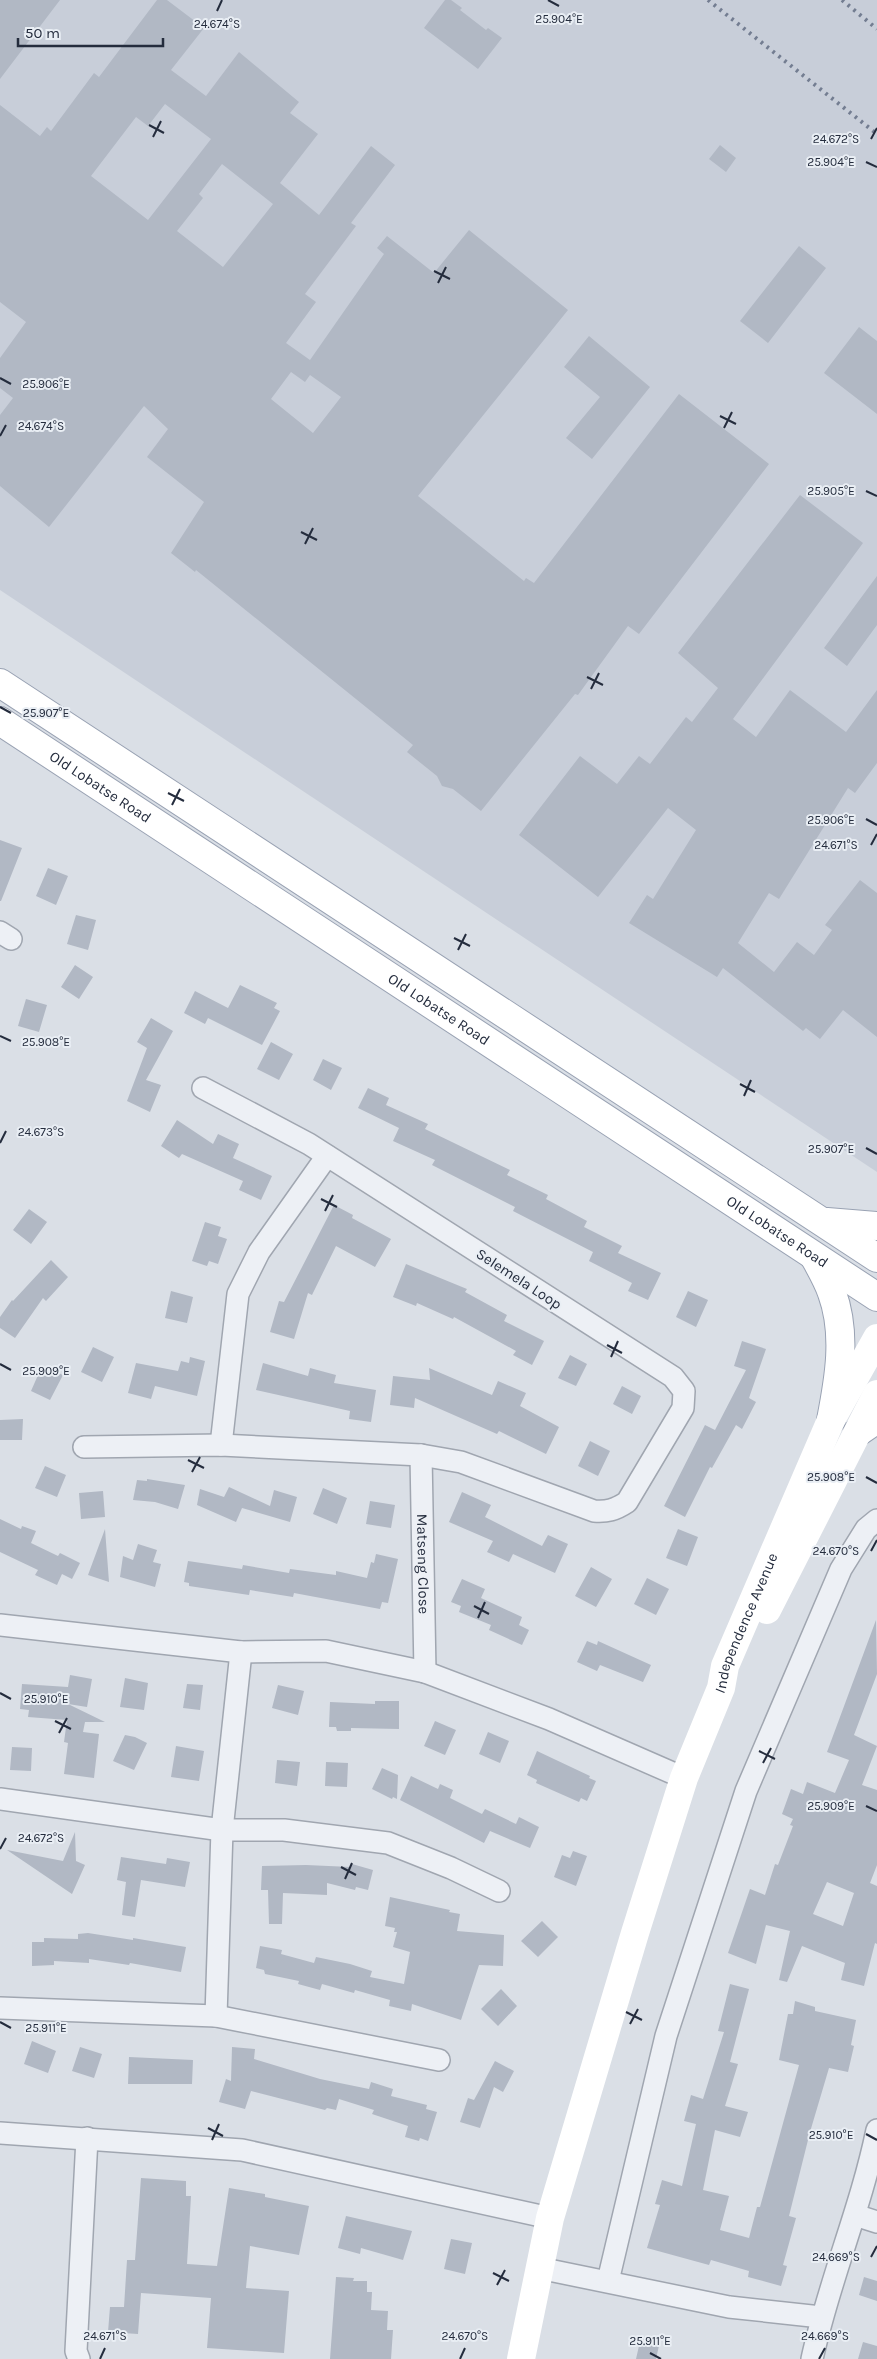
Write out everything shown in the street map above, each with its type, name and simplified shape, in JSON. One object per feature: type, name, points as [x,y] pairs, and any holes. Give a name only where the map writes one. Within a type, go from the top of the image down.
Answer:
[{"type":"main road","name":"Old Lobatse Road","points":[[0,683],[877,1258]]},
{"type":"main road","name":"Old Lobatse Road","points":[[0,721],[877,1297]]},
{"type":"main road","points":[[823,1222],[877,1226]]},
{"type":"main road","points":[[814,1257],[832,1291],[840,1330],[839,1380],[831,1420]]},
{"type":"main road","name":"Independence Avenue","points":[[721,1688],[725,1666],[831,1420],[877,1338]]},
{"type":"main road","name":"Independence Avenue","points":[[721,1688],[738,1669],[868,1425],[877,1394]]},
{"type":"main road","points":[[521,2359],[550,2218],[635,1933],[684,1778],[721,1688]]},
{"type":"street","name":"Selemela Loop","points":[[84,1447],[221,1445],[421,1455],[461,1462],[594,1511],[615,1510],[627,1502],[682,1408],[684,1391],[674,1377],[309,1144],[203,1088]]},
{"type":"street","points":[[221,1445],[238,1294],[259,1252],[327,1156]]},
{"type":"street","name":"Matseng Close","points":[[421,1455],[425,1672]]},
{"type":"street","points":[[608,2281],[666,2036],[746,1791],[841,1569],[866,1529],[877,1520]]},
{"type":"street","points":[[0,1625],[241,1652],[326,1651],[425,1672],[549,1719],[684,1778]]},
{"type":"street","points":[[216,2016],[222,1830],[241,1652]]},
{"type":"street","points":[[0,1799],[222,1830],[284,1830],[388,1843],[451,1868],[498,1891]]},
{"type":"street","points":[[0,2008],[216,2016],[439,2060]]},
{"type":"street","points":[[812,2359],[821,2317],[855,2215],[877,2130]]},
{"type":"street","points":[[0,2133],[242,2150],[550,2218]]},
{"type":"street","points":[[79,2359],[76,2351],[87,2138]]},
{"type":"street","points":[[855,2215],[877,2222]]},
{"type":"street","points":[[539,2268],[729,2307],[821,2317]]},
{"type":"shaded area","points":[[0,0],[877,0],[877,1172],[0,590]]},
{"type":"building","points":[[0,0],[60,0],[0,79]]},
{"type":"building","points":[[157,0],[167,0],[204,28],[171,70],[206,96],[239,52],[299,102],[290,113],[318,134],[280,183],[319,215],[371,146],[395,165],[351,223],[356,226],[305,294],[316,302],[286,343],[310,360],[384,254],[377,248],[387,236],[434,273],[469,230],[568,310],[418,496],[524,581],[526,578],[534,583],[679,394],[769,464],[639,634],[628,626],[578,695],[575,694],[481,811],[453,789],[442,786],[437,776],[407,752],[413,745],[196,570],[195,572],[171,553],[204,502],[147,457],[168,429],[144,406],[49,527],[0,486],[0,415],[13,398],[0,388],[0,358],[26,322],[0,302],[0,105],[40,136],[47,127],[51,131],[94,73],[99,77]],"holes":[[[165,104],[211,139],[148,220],[91,176],[136,117],[148,126]],[[222,164],[273,204],[223,267],[177,231],[203,198],[199,194]],[[291,372],[305,382],[310,375],[341,397],[313,433],[271,399]]]},
{"type":"building","points":[[445,0],[451,0],[462,8],[460,10],[486,30],[488,28],[502,38],[478,69],[424,28]]},
{"type":"building","points":[[720,145],[736,158],[726,172],[709,159]]},
{"type":"building","points":[[799,246],[826,268],[768,343],[740,321]]},
{"type":"building","points":[[859,327],[877,341],[877,414],[824,373]]},
{"type":"building","points":[[589,336],[650,387],[592,459],[566,438],[600,397],[564,367]]},
{"type":"building","points":[[800,495],[863,543],[733,719],[756,737],[790,690],[846,732],[877,690],[877,763],[855,793],[848,788],[779,899],[769,893],[738,943],[774,972],[797,942],[814,955],[832,930],[825,925],[860,880],[877,893],[877,1037],[843,1010],[820,1039],[806,1028],[803,1031],[723,968],[717,977],[629,923],[647,895],[653,899],[696,830],[668,808],[598,897],[519,835],[580,756],[617,784],[639,756],[650,764],[686,717],[692,722],[718,688],[678,653]]},
{"type":"building","points":[[877,576],[877,625],[847,666],[824,648]]},
{"type":"building","points":[[0,840],[22,848],[1,901],[0,901]]},
{"type":"building","points":[[48,868],[68,876],[56,905],[36,896]]},
{"type":"building","points":[[76,915],[96,920],[88,950],[67,944]]},
{"type":"building","points":[[75,965],[93,977],[79,999],[61,987]]},
{"type":"building","points":[[240,985],[277,1003],[274,1008],[280,1011],[262,1045],[208,1018],[205,1024],[184,1013],[195,991],[228,1008]]},
{"type":"building","points":[[26,999],[47,1005],[39,1032],[18,1026]]},
{"type":"building","points":[[151,1018],[173,1031],[146,1080],[161,1085],[150,1112],[127,1101],[147,1048],[137,1042]]},
{"type":"building","points":[[271,1042],[293,1054],[279,1080],[257,1069]]},
{"type":"building","points":[[323,1059],[342,1068],[331,1090],[313,1080]]},
{"type":"building","points":[[368,1088],[389,1098],[386,1105],[428,1124],[425,1129],[510,1170],[507,1175],[548,1195],[546,1199],[587,1221],[584,1227],[622,1246],[618,1253],[661,1273],[648,1300],[628,1291],[632,1283],[589,1261],[593,1252],[513,1211],[515,1207],[432,1165],[435,1160],[393,1141],[399,1128],[358,1108]]},
{"type":"building","points":[[177,1120],[213,1144],[218,1134],[239,1144],[233,1158],[272,1176],[261,1200],[239,1190],[243,1181],[182,1154],[179,1158],[161,1146]]},
{"type":"building","points":[[334,1205],[353,1215],[352,1218],[391,1239],[375,1267],[336,1246],[312,1295],[308,1293],[294,1339],[270,1332],[279,1301],[284,1302]]},
{"type":"building","points":[[29,1209],[47,1222],[31,1244],[13,1230]]},
{"type":"building","points":[[205,1222],[221,1227],[218,1236],[227,1239],[218,1264],[209,1261],[207,1266],[192,1261]]},
{"type":"building","points":[[51,1260],[68,1277],[46,1301],[43,1298],[15,1338],[0,1328],[0,1317],[12,1300]]},
{"type":"building","points":[[406,1264],[467,1289],[465,1292],[507,1315],[504,1321],[544,1341],[532,1365],[513,1355],[516,1351],[454,1317],[453,1319],[417,1303],[416,1306],[393,1297]]},
{"type":"building","points":[[171,1291],[193,1297],[187,1323],[165,1318]]},
{"type":"building","points":[[688,1291],[708,1300],[696,1327],[676,1317]]},
{"type":"building","points":[[742,1341],[766,1349],[749,1398],[756,1402],[742,1429],[736,1425],[712,1468],[710,1467],[685,1517],[664,1506],[705,1425],[715,1430],[746,1370],[734,1366]]},
{"type":"building","points":[[93,1347],[114,1357],[102,1382],[81,1372]]},
{"type":"building","points":[[570,1355],[587,1364],[576,1386],[558,1378]]},
{"type":"building","points":[[190,1357],[205,1361],[197,1396],[155,1386],[151,1399],[128,1393],[136,1363],[178,1371],[181,1361],[189,1363]]},
{"type":"building","points":[[263,1363],[308,1376],[310,1368],[336,1375],[334,1383],[376,1390],[371,1422],[349,1419],[350,1411],[256,1390]]},
{"type":"building","points":[[42,1366],[63,1375],[50,1400],[31,1391]]},
{"type":"building","points":[[429,1368],[492,1395],[498,1381],[526,1393],[520,1406],[559,1427],[546,1454],[499,1431],[497,1434],[415,1398],[414,1408],[390,1405],[393,1376],[430,1380]]},
{"type":"building","points":[[622,1386],[641,1396],[632,1414],[613,1404]]},
{"type":"building","points":[[23,1419],[22,1440],[0,1440],[0,1420]]},
{"type":"building","points":[[590,1441],[610,1451],[598,1476],[578,1466]]},
{"type":"building","points":[[45,1466],[66,1475],[57,1497],[35,1488]]},
{"type":"building","points":[[147,1479],[185,1485],[178,1509],[155,1502],[133,1500],[137,1480],[147,1481]]},
{"type":"building","points":[[229,1487],[270,1506],[274,1490],[297,1497],[290,1522],[242,1508],[236,1522],[197,1505],[200,1489],[224,1497]]},
{"type":"building","points":[[323,1488],[347,1498],[337,1524],[313,1514]]},
{"type":"building","points":[[103,1491],[105,1517],[81,1519],[79,1493]]},
{"type":"building","points":[[462,1492],[491,1505],[485,1517],[542,1546],[548,1535],[568,1544],[555,1573],[513,1554],[509,1562],[487,1552],[493,1541],[449,1522]]},
{"type":"building","points":[[370,1501],[395,1505],[391,1528],[366,1524]]},
{"type":"building","points":[[0,1519],[21,1529],[22,1526],[36,1531],[31,1543],[58,1556],[60,1553],[80,1563],[72,1579],[62,1574],[57,1585],[35,1575],[38,1570],[0,1552]]},
{"type":"building","points":[[105,1529],[109,1582],[88,1575]]},
{"type":"building","points":[[678,1529],[698,1537],[687,1566],[666,1558]]},
{"type":"building","points":[[138,1544],[157,1550],[153,1562],[161,1564],[155,1587],[120,1577],[123,1556],[133,1560]]},
{"type":"building","points":[[376,1554],[398,1559],[388,1603],[382,1602],[380,1609],[294,1593],[293,1597],[250,1590],[249,1595],[189,1586],[189,1583],[184,1582],[188,1561],[242,1569],[243,1565],[289,1573],[290,1569],[336,1575],[336,1571],[367,1578],[371,1562],[374,1563]]},
{"type":"building","points":[[591,1567],[612,1579],[596,1607],[575,1596]]},
{"type":"building","points":[[647,1578],[669,1589],[656,1615],[634,1604]]},
{"type":"building","points":[[462,1579],[485,1589],[481,1598],[522,1617],[519,1625],[529,1630],[522,1645],[489,1630],[491,1625],[459,1612],[461,1606],[451,1602]]},
{"type":"building","points":[[876,1620],[877,1674],[854,1735],[877,1746],[862,1785],[877,1790],[877,1865],[870,1883],[877,1886],[877,1944],[875,1943],[864,1986],[841,1980],[845,1963],[802,1946],[787,1982],[779,1980],[790,1931],[766,1925],[756,1964],[728,1953],[750,1889],[765,1895],[775,1864],[778,1865],[793,1826],[790,1825],[793,1819],[782,1814],[791,1789],[803,1794],[807,1782],[835,1793],[849,1760],[827,1752]],"holes":[[[827,1882],[854,1893],[843,1926],[813,1914]]]},
{"type":"building","points":[[587,1641],[597,1645],[598,1641],[651,1665],[643,1682],[600,1665],[597,1671],[577,1662]]},
{"type":"building","points":[[70,1675],[92,1679],[87,1707],[68,1704],[105,1722],[85,1722],[83,1732],[99,1734],[94,1778],[64,1774],[68,1743],[64,1742],[67,1720],[28,1717],[29,1710],[20,1709],[22,1684],[68,1687]]},
{"type":"building","points":[[125,1678],[148,1683],[144,1710],[120,1707]]},
{"type":"building","points":[[187,1684],[203,1685],[200,1710],[183,1708]]},
{"type":"building","points":[[278,1685],[304,1691],[298,1715],[272,1708]]},
{"type":"building","points":[[375,1701],[399,1701],[399,1729],[351,1728],[351,1731],[337,1731],[336,1727],[329,1727],[330,1702],[375,1704]]},
{"type":"building","points":[[435,1721],[456,1730],[445,1755],[424,1746]]},
{"type":"building","points":[[488,1732],[509,1741],[500,1763],[479,1754]]},
{"type":"building","points":[[125,1735],[135,1737],[147,1743],[134,1770],[113,1761]]},
{"type":"building","points":[[176,1746],[204,1751],[199,1781],[171,1777]]},
{"type":"building","points":[[12,1747],[32,1748],[31,1771],[10,1770]]},
{"type":"building","points":[[537,1751],[590,1776],[589,1778],[596,1781],[587,1801],[581,1798],[579,1802],[536,1783],[537,1780],[527,1775]]},
{"type":"building","points":[[277,1760],[300,1762],[297,1786],[275,1783]]},
{"type":"building","points":[[326,1762],[348,1763],[347,1787],[325,1786]]},
{"type":"building","points":[[382,1768],[398,1775],[397,1799],[393,1797],[392,1799],[372,1789]]},
{"type":"building","points":[[411,1776],[438,1789],[440,1784],[453,1790],[450,1798],[482,1814],[485,1809],[516,1824],[519,1817],[539,1827],[530,1848],[490,1831],[484,1843],[400,1800]]},
{"type":"building","points":[[75,1832],[76,1861],[85,1865],[72,1894],[7,1850],[63,1861]]},
{"type":"building","points":[[573,1851],[587,1856],[576,1886],[554,1877],[562,1855],[570,1858]]},
{"type":"building","points":[[121,1857],[166,1864],[167,1858],[190,1862],[185,1887],[141,1880],[135,1917],[122,1915],[126,1882],[117,1880]]},
{"type":"building","points":[[352,1864],[373,1870],[368,1890],[356,1887],[355,1890],[327,1883],[327,1895],[283,1893],[282,1924],[269,1924],[268,1890],[261,1890],[262,1866],[351,1867]]},
{"type":"building","points":[[390,1897],[450,1910],[449,1912],[460,1914],[457,1931],[504,1935],[503,1966],[479,1965],[461,2020],[412,2004],[411,2011],[389,2006],[390,2000],[355,1990],[354,1993],[322,1984],[320,1990],[298,1984],[299,1981],[265,1974],[264,1970],[256,1968],[260,1946],[282,1950],[281,1954],[314,1963],[316,1957],[350,1964],[372,1971],[370,1977],[404,1984],[410,1952],[393,1947],[397,1932],[394,1932],[395,1928],[385,1926]]},
{"type":"building","points":[[542,1921],[558,1937],[538,1957],[521,1941]]},
{"type":"building","points":[[88,1933],[186,1947],[181,1972],[130,1963],[129,1965],[89,1959],[89,1963],[54,1961],[54,1965],[32,1966],[32,1942],[44,1942],[44,1938],[78,1939],[78,1934]]},
{"type":"building","points":[[730,1984],[749,1989],[730,2062],[738,2064],[725,2106],[748,2112],[740,2137],[715,2130],[703,2190],[729,2196],[720,2230],[749,2238],[757,2207],[760,2207],[799,2065],[779,2060],[788,2014],[793,2014],[795,2001],[815,2007],[815,2011],[856,2020],[851,2045],[854,2046],[848,2072],[829,2068],[810,2132],[789,2216],[796,2218],[783,2265],[787,2266],[781,2286],[748,2277],[749,2271],[711,2260],[709,2265],[647,2248],[660,2205],[655,2204],[662,2180],[682,2186],[696,2124],[684,2121],[691,2095],[703,2099],[724,2032],[718,2031]]},
{"type":"building","points":[[501,1989],[517,2006],[498,2026],[481,2009]]},
{"type":"building","points":[[32,2041],[56,2051],[48,2073],[24,2064]]},
{"type":"building","points":[[80,2047],[102,2054],[94,2078],[72,2071]]},
{"type":"building","points":[[232,2047],[255,2049],[254,2059],[320,2079],[369,2089],[371,2082],[393,2089],[391,2096],[427,2105],[426,2109],[437,2112],[428,2141],[420,2138],[419,2141],[405,2137],[408,2126],[372,2114],[374,2110],[339,2099],[336,2110],[327,2108],[325,2110],[251,2091],[245,2109],[219,2102],[226,2079],[231,2081]]},
{"type":"building","points":[[129,2057],[193,2060],[192,2084],[128,2084]]},
{"type":"building","points":[[495,2061],[514,2071],[503,2092],[494,2087],[480,2128],[460,2122],[468,2098],[474,2100]]},
{"type":"building","points":[[141,2178],[186,2181],[186,2196],[191,2196],[187,2264],[217,2266],[229,2188],[265,2194],[265,2197],[309,2206],[299,2255],[250,2246],[246,2288],[289,2291],[284,2353],[207,2348],[211,2298],[141,2293],[138,2334],[108,2332],[110,2307],[124,2307],[127,2260],[135,2260]]},
{"type":"building","points":[[346,2216],[412,2231],[403,2260],[361,2248],[360,2254],[338,2248]]},
{"type":"building","points":[[451,2239],[472,2243],[465,2274],[444,2269]]},
{"type":"building","points":[[336,2277],[354,2278],[353,2281],[367,2281],[367,2292],[372,2292],[371,2310],[388,2311],[387,2330],[393,2330],[391,2359],[330,2359]]},
{"type":"building","points":[[864,2277],[877,2281],[877,2301],[859,2295]]},
{"type":"building","points":[[641,2337],[660,2341],[656,2359],[636,2359]]},
{"type":"building","points":[[863,2342],[877,2346],[877,2359],[858,2359]]},
{"type":"railway","points":[[708,0],[877,134]]},
{"type":"railway","points":[[842,0],[877,29]]}]
